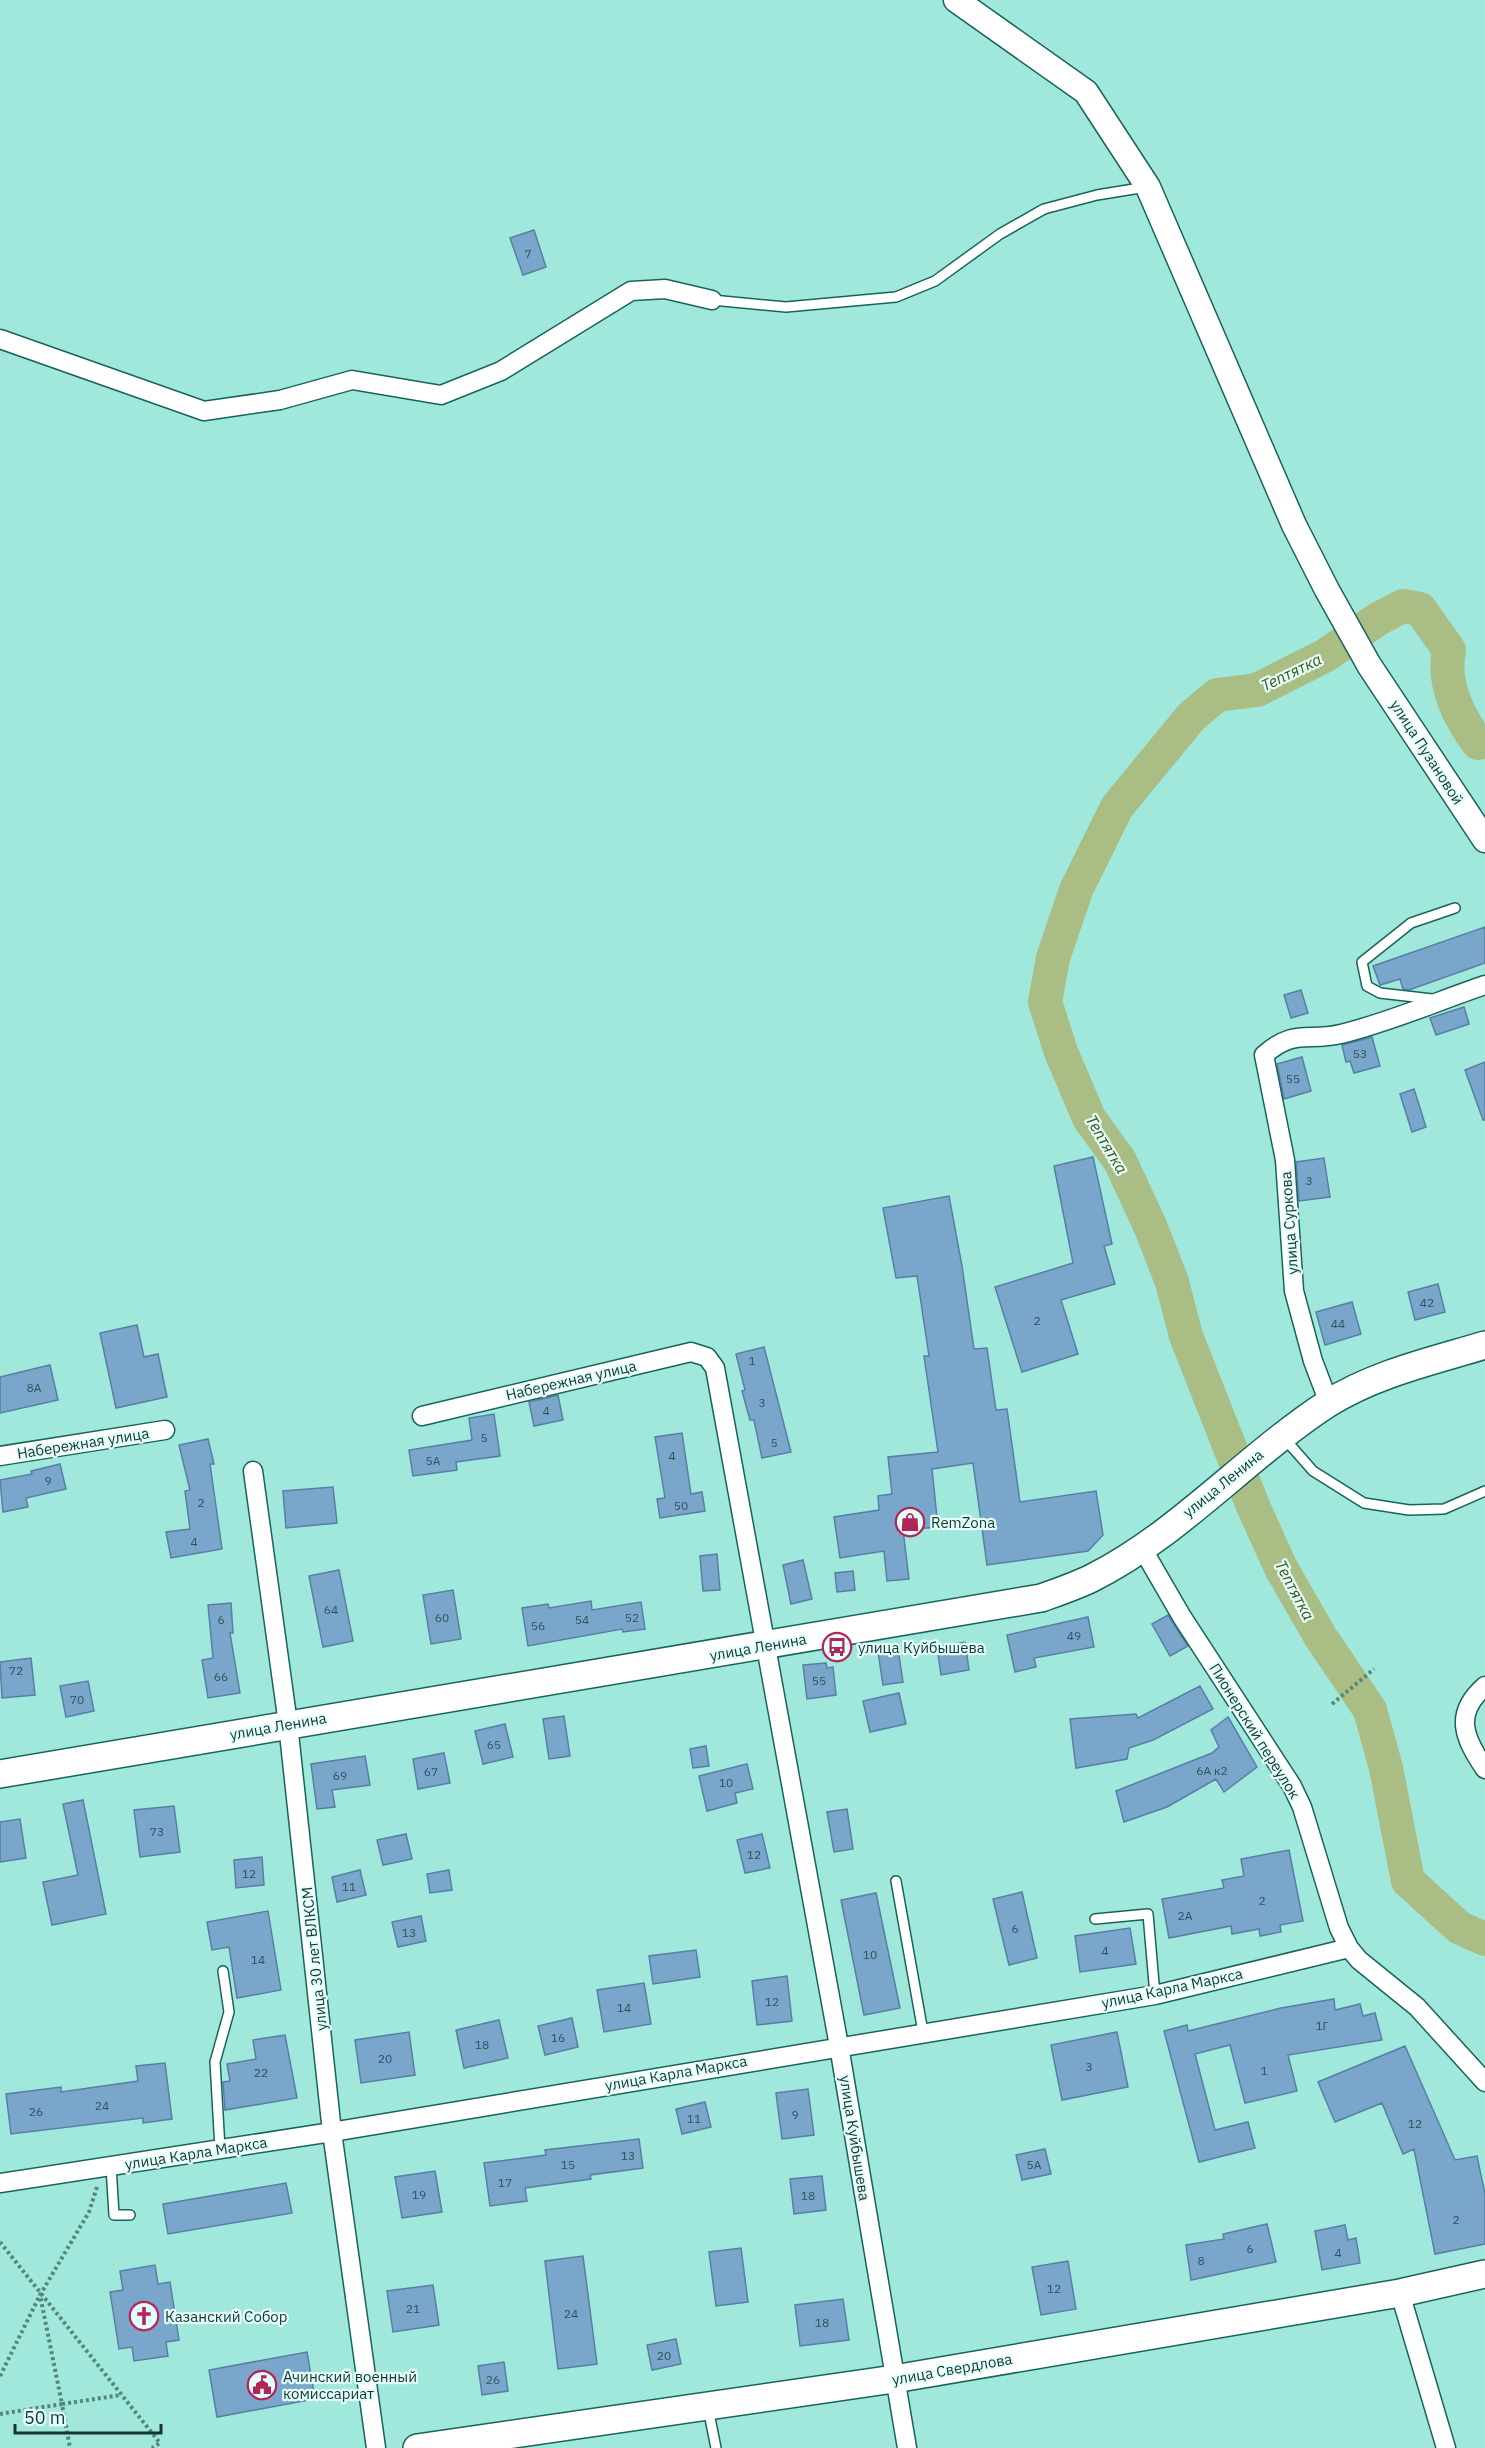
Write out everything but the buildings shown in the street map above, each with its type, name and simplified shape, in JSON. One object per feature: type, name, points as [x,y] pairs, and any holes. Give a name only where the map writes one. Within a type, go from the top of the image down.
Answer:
[{"type":"main road","name":"улица Ленина","points":[[0,1774],[288,1724],[768,1646],[1041,1598],[1091,1579],[1142,1548],[1276,1440],[1329,1403],[1396,1371],[1485,1345]]},
{"type":"main road","name":"улица Свердлова","points":[[417,2448],[894,2379],[1400,2293],[1485,2274]]},
{"type":"street","name":"улица Пузановой","points":[[956,0],[1086,92],[1148,187],[1294,525],[1327,590],[1369,665],[1485,840]]},
{"type":"street","points":[[0,339],[204,411],[280,400],[352,380],[441,394],[501,371],[631,291],[665,289],[712,300]]},
{"type":"street","points":[[1440,1000],[1485,985]]},
{"type":"street","name":"улица Суркова","points":[[1329,1403],[1313,1360],[1294,1291],[1286,1160],[1264,1055],[1275,1045],[1291,1037],[1340,1035],[1440,1000]]},
{"type":"street","name":"Набережная улица","points":[[422,1416],[691,1352],[707,1357],[715,1368]]},
{"type":"street","name":"улица Куйбышева","points":[[715,1368],[768,1646],[907,2448]]},
{"type":"street","name":"Набережная улица","points":[[0,1456],[165,1430]]},
{"type":"street","name":"улица 30 лет ВЛКСМ","points":[[253,1471],[288,1724],[333,2132],[376,2448]]},
{"type":"street","name":"Пионерский переулок","points":[[1142,1548],[1182,1617],[1292,1786],[1302,1807],[1339,1928],[1348,1948],[1359,1960],[1417,2007],[1485,2082]]},
{"type":"street","points":[[1479,1692],[1464,1714],[1464,1730],[1485,1769]]},
{"type":"street","name":"улица Карла Маркса","points":[[0,2183],[333,2132],[1155,1995],[1348,1948]]},
{"type":"street","points":[[1400,2293],[1446,2448]]},
{"type":"lane","points":[[712,300],[786,307],[896,297],[935,281],[999,234],[1044,209],[1097,195],[1148,187]]},
{"type":"lane","points":[[1440,1000],[1380,993],[1367,986],[1362,962],[1411,923],[1455,908]]},
{"type":"lane","points":[[1276,1440],[1313,1472],[1364,1503],[1410,1510],[1444,1509],[1485,1491]]},
{"type":"lane","points":[[896,1881],[923,2032]]},
{"type":"lane","points":[[1095,1919],[1148,1914],[1155,1995]]},
{"type":"lane","points":[[220,2149],[215,2062],[229,2012],[223,1971]]},
{"type":"lane","points":[[104,2167],[114,2215],[130,2215]]},
{"type":"lane","points":[[708,2406],[716,2448]]},
{"type":"path","points":[[1332,1704],[1374,1668]]},
{"type":"path","points":[[0,2376],[40,2295],[89,2212],[104,2167]]},
{"type":"path","points":[[0,2242],[160,2444],[152,2448]]},
{"type":"path","points":[[40,2295],[70,2448]]},
{"type":"path","points":[[0,2414],[121,2396]]},
{"type":"waterway","name":"Тептятка","points":[[1485,741],[1478,743],[1453,699],[1447,663],[1449,650],[1420,609],[1403,606],[1378,619],[1326,655],[1257,690],[1217,695],[1191,717],[1117,807],[1076,890],[1053,958],[1045,1002],[1061,1052],[1089,1118],[1120,1161],[1151,1228],[1172,1282],[1186,1336],[1253,1506],[1281,1568],[1320,1636],[1370,1710],[1386,1768],[1408,1881],[1460,1928],[1485,1939]]},
{"type":"place","name":"RemZona","points":[[910,1522]]},
{"type":"place","name":"улица Куйбышева","points":[[837,1647]]},
{"type":"place","name":"Казанский Собор","points":[[144,2316]]},
{"type":"place","name":"Ачинский военный комиссариат","points":[[262,2385]]}]
